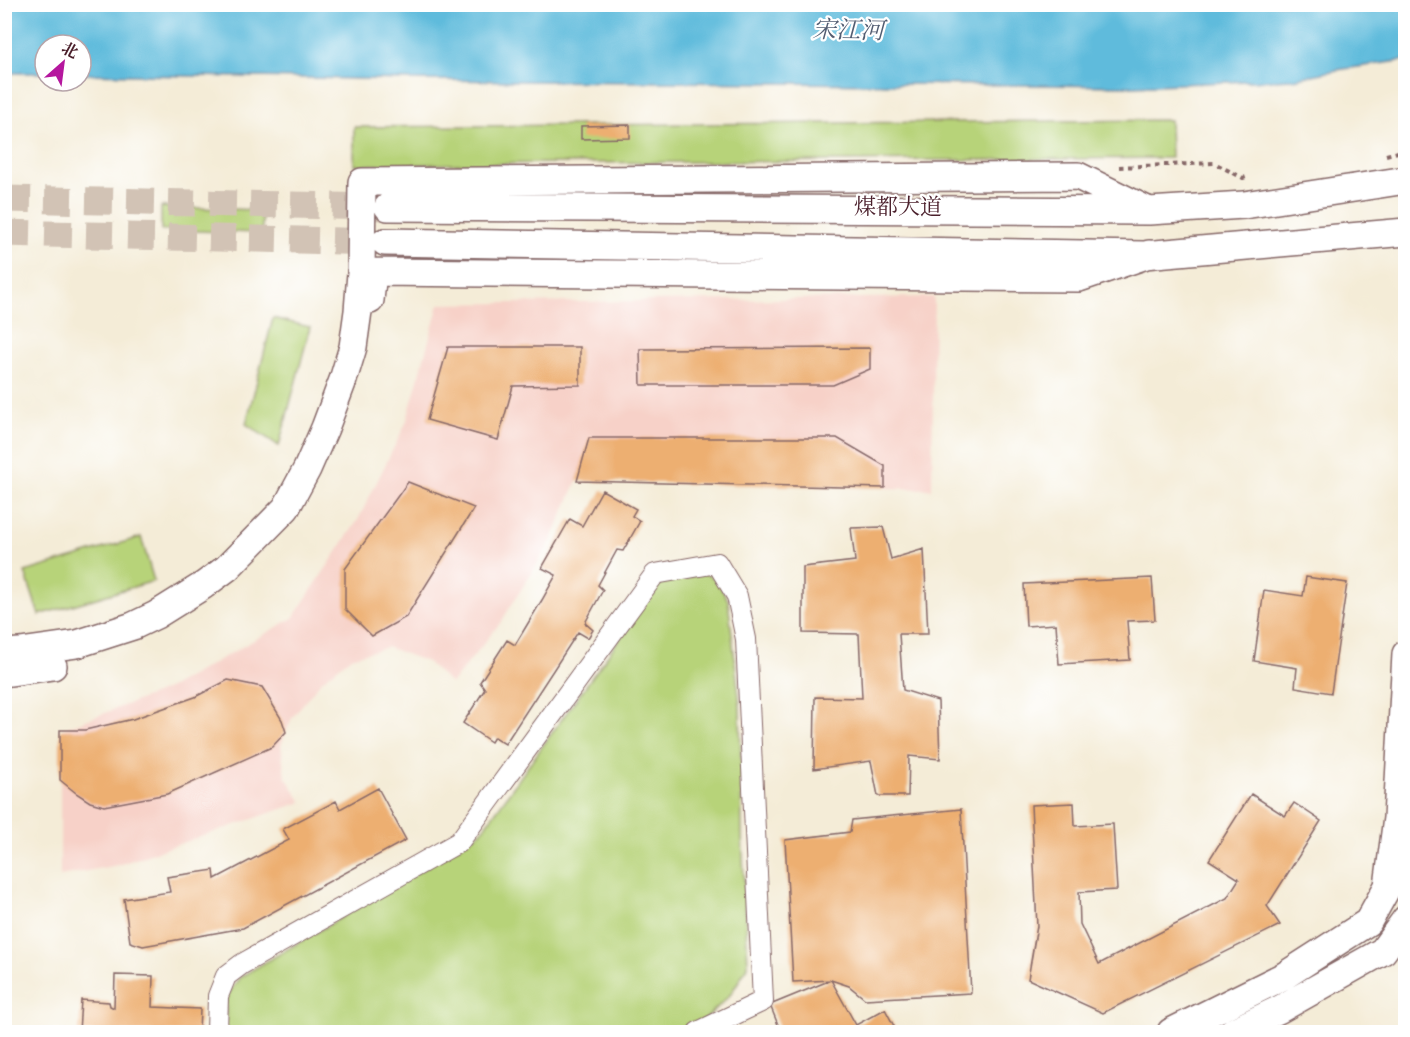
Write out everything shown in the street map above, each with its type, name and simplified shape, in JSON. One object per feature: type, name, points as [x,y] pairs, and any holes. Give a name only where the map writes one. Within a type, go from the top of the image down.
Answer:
[{"type":"street","points":[[4,653],[77,644],[133,626],[156,615],[227,568],[286,508],[325,428],[353,347],[361,273],[362,182],[1078,177],[1149,211]]},
{"type":"street","name":"煤都大道","points":[[388,207],[1149,211],[1244,205],[1406,180]]},
{"type":"street","points":[[385,242],[1149,254],[1406,232]]},
{"type":"street","points":[[4,673],[76,663],[132,645],[155,634],[204,604],[227,586],[286,527],[318,470],[346,403],[365,337],[373,272],[1079,278],[1149,254]]},
{"type":"street","points":[[218,1032],[218,996],[226,976],[242,964],[459,842],[655,574],[717,563],[736,596],[746,639],[763,1001],[698,1032]]},
{"type":"street","points":[[1171,1032],[1284,976],[1368,922],[1388,886],[1397,818],[1406,654]]},
{"type":"street","points":[[1232,1032],[1280,1009],[1383,951],[1406,919]]},
{"type":"shaded area","points":[[934,297],[932,489],[577,481],[551,541],[501,622],[451,684],[427,662],[387,647],[351,657],[321,681],[292,718],[281,745],[285,776],[302,802],[118,865],[60,876],[60,730],[168,689],[293,618],[358,520],[406,423],[439,304]]},
{"type":"green space","points":[[1170,120],[1171,158],[354,165],[354,127]]},
{"type":"green space","points":[[161,207],[262,210],[262,233],[161,230]]},
{"type":"green space","points":[[273,318],[310,327],[279,446],[246,424]]},
{"type":"green space","points":[[141,537],[154,581],[39,615],[25,572]]},
{"type":"green space","points":[[706,573],[717,581],[728,600],[740,705],[742,835],[748,966],[730,995],[696,1028],[685,1032],[226,1032],[226,997],[240,977],[407,879],[481,832],[660,582]]},
{"type":"water","name":"宋江河","points":[[5,4],[1405,4],[1406,60],[1293,79],[1134,86],[416,80],[93,74],[93,33],[33,33],[33,73],[5,73]]},
{"type":"building","points":[[630,125],[630,138],[581,139],[581,126]]},
{"type":"building","points":[[448,347],[580,347],[580,385],[513,386],[498,440],[427,420]]},
{"type":"building","points":[[870,348],[870,369],[833,385],[641,385],[640,349]]},
{"type":"building","points":[[589,438],[837,438],[885,466],[885,488],[577,481]]},
{"type":"building","points":[[408,482],[474,508],[406,617],[372,636],[345,609],[345,569]]},
{"type":"building","points":[[602,490],[636,509],[632,516],[640,521],[623,551],[617,550],[598,585],[603,590],[585,623],[593,630],[588,638],[578,632],[505,744],[494,737],[491,742],[463,723],[485,689],[480,682],[507,640],[515,645],[556,575],[542,568],[570,519],[582,526]]},
{"type":"building","points":[[883,527],[891,559],[924,549],[928,634],[899,634],[903,690],[938,701],[940,759],[909,756],[908,796],[878,796],[871,761],[814,769],[815,697],[862,698],[859,634],[803,633],[803,567],[855,561],[851,528]]},
{"type":"building","points":[[1306,577],[1347,583],[1331,693],[1295,687],[1297,668],[1254,661],[1264,590],[1303,596]]},
{"type":"building","points":[[1152,578],[1155,620],[1127,621],[1130,660],[1059,664],[1056,624],[1026,626],[1024,584]]},
{"type":"building","points":[[228,680],[262,687],[282,720],[286,732],[272,747],[167,794],[104,806],[90,802],[60,780],[60,730],[85,730],[133,719],[195,697]]},
{"type":"building","points":[[378,788],[406,840],[243,928],[143,946],[130,942],[124,899],[170,892],[167,877],[214,870],[215,879],[289,840],[283,829],[336,801],[340,809]]},
{"type":"building","points":[[1251,794],[1285,816],[1294,803],[1321,821],[1267,906],[1280,925],[1103,1013],[1028,979],[1037,926],[1031,805],[1074,803],[1075,826],[1113,824],[1117,890],[1079,892],[1080,924],[1099,964],[1227,898],[1239,879],[1209,860]]},
{"type":"building","points":[[961,809],[971,993],[865,999],[849,986],[831,980],[793,982],[785,840],[850,832],[852,820]]},
{"type":"building","points":[[115,975],[153,976],[152,1007],[200,1009],[199,1032],[79,1032],[81,1000],[109,1002],[114,1008]]},
{"type":"building","points":[[831,980],[856,1025],[885,1009],[897,1032],[781,1032],[770,1005]]},
{"type":"tunnel","points":[[4,199],[384,207]]},
{"type":"tunnel","points":[[4,233],[384,242]]}]
